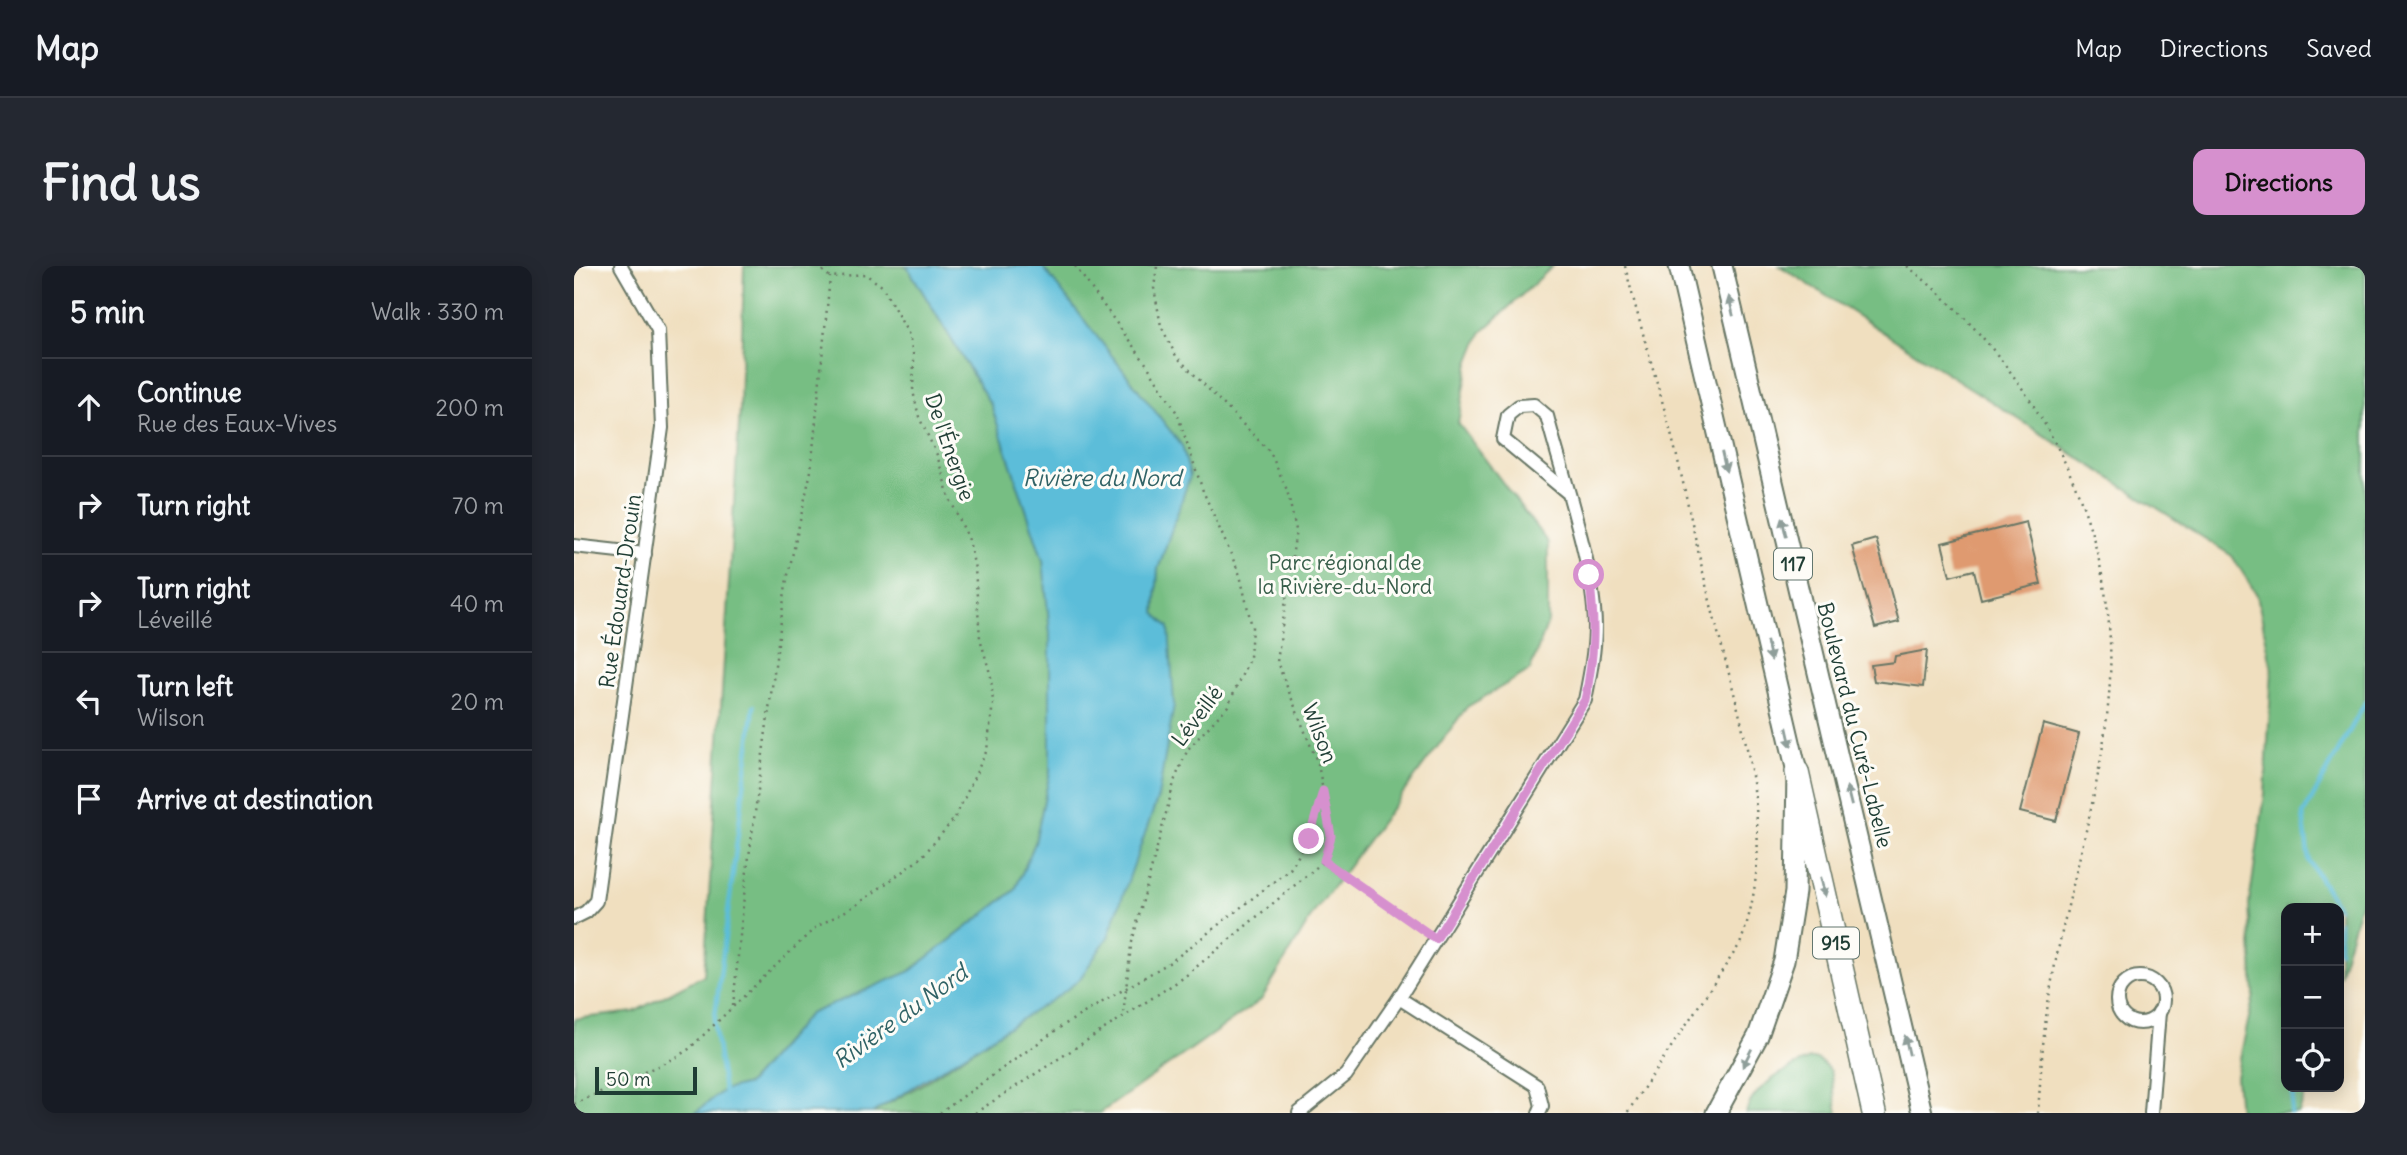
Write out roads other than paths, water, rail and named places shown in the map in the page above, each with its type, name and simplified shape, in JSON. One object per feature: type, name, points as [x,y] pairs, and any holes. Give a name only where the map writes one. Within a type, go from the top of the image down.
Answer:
[{"type":"highway","name":"915","points":[[1797,772],[1874,1113]]},
{"type":"main road","name":"117","points":[[1679,266],[1797,772]]},
{"type":"main road","name":"Boulevard du Curé-Labelle","points":[[1722,266],[1922,1113]]},
{"type":"main road","points":[[1716,1113],[1754,1044],[1784,961],[1796,880],[1797,772]]},
{"type":"street","name":"Rue Édouard-Drouin","points":[[574,918],[586,912],[596,901],[662,428],[658,330],[621,266]]},
{"type":"street","points":[[1299,1113],[1346,1075],[1399,998],[1585,700],[1593,660],[1595,624],[1589,575],[1547,416],[1534,405],[1519,405],[1508,415],[1503,439],[1567,492]]},
{"type":"street","points":[[574,546],[645,554]]},
{"type":"street","points":[[1399,998],[1537,1086],[1542,1106],[1539,1113]]},
{"type":"street","points":[[2151,1113],[2160,1012]]},
{"type":"water","name":"Rivière du Nord","points":[[907,266],[1042,266],[1182,446],[1190,476],[1158,569],[1155,613],[1169,627],[1174,705],[1158,797],[1108,937],[1079,980],[1058,996],[872,1113],[695,1113],[724,1090],[748,1084],[809,1014],[909,972],[1015,890],[1035,843],[1050,772],[1050,633],[1043,560],[991,405]]},
{"type":"waterway","points":[[2335,903],[2309,861],[2303,815],[2365,703]]},
{"type":"waterway","name":"Rivière du Nord","points":[[724,1090],[714,1024],[754,706]]},
{"type":"waterway","points":[[2291,1113],[2293,1092]]},
{"type":"park label","name":"Parc régional de la Rivière-du-Nord","points":[[1345,574]]}]
